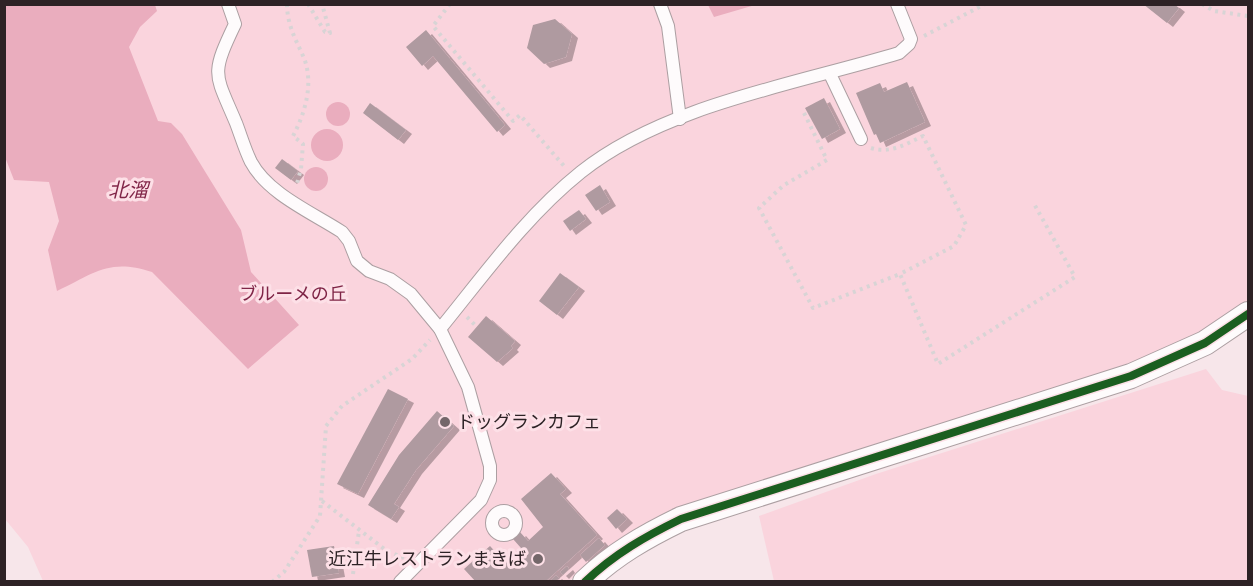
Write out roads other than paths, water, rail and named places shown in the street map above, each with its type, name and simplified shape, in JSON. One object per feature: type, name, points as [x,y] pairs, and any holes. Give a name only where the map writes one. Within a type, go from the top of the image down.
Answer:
[{"type":"street","points":[[585,582],[608,561],[630,546],[681,519],[1131,376],[1205,343],[1248,314]]},
{"type":"lane","points":[[228,4],[235,24],[220,56],[217,71],[221,92],[252,163],[265,179],[342,232],[350,241],[357,261],[369,271],[390,279],[411,294],[440,328],[468,387],[485,441],[490,480],[481,500],[400,582]]},
{"type":"lane","points":[[660,4],[668,26],[680,119]]},
{"type":"lane","points":[[440,328],[542,206],[574,178],[645,131],[761,91],[830,74],[899,53],[909,44],[910,33],[897,4]]},
{"type":"lane","points":[[830,74],[861,139]]},
{"type":"lane","points":[[481,500],[496,514]]},
{"type":"water","name":"北溜","points":[[4,5],[155,5],[157,11],[140,27],[129,47],[158,121],[171,123],[182,134],[241,230],[251,272],[299,325],[248,369],[152,272],[137,268],[113,267],[92,273],[57,291],[48,250],[59,221],[49,182],[14,180],[5,157]]},
{"type":"water","points":[[708,5],[755,5],[714,17]]},
{"type":"water","points":[[338,102],[343,103],[349,109],[349,119],[343,125],[338,126],[333,125],[327,119],[326,114],[327,109],[333,103]]},
{"type":"water","points":[[327,129],[338,134],[343,145],[338,156],[327,161],[316,156],[311,145],[316,134]]},
{"type":"water","points":[[316,167],[325,170],[328,179],[325,188],[316,191],[307,188],[304,179],[307,170]]},
{"type":"place","name":"ドッグランカフェ","points":[[445,422]]},
{"type":"place","name":"近江牛レストランまきば","points":[[538,559]]},
{"type":"park label","name":"ブルーメの丘","points":[[293,294]]}]
